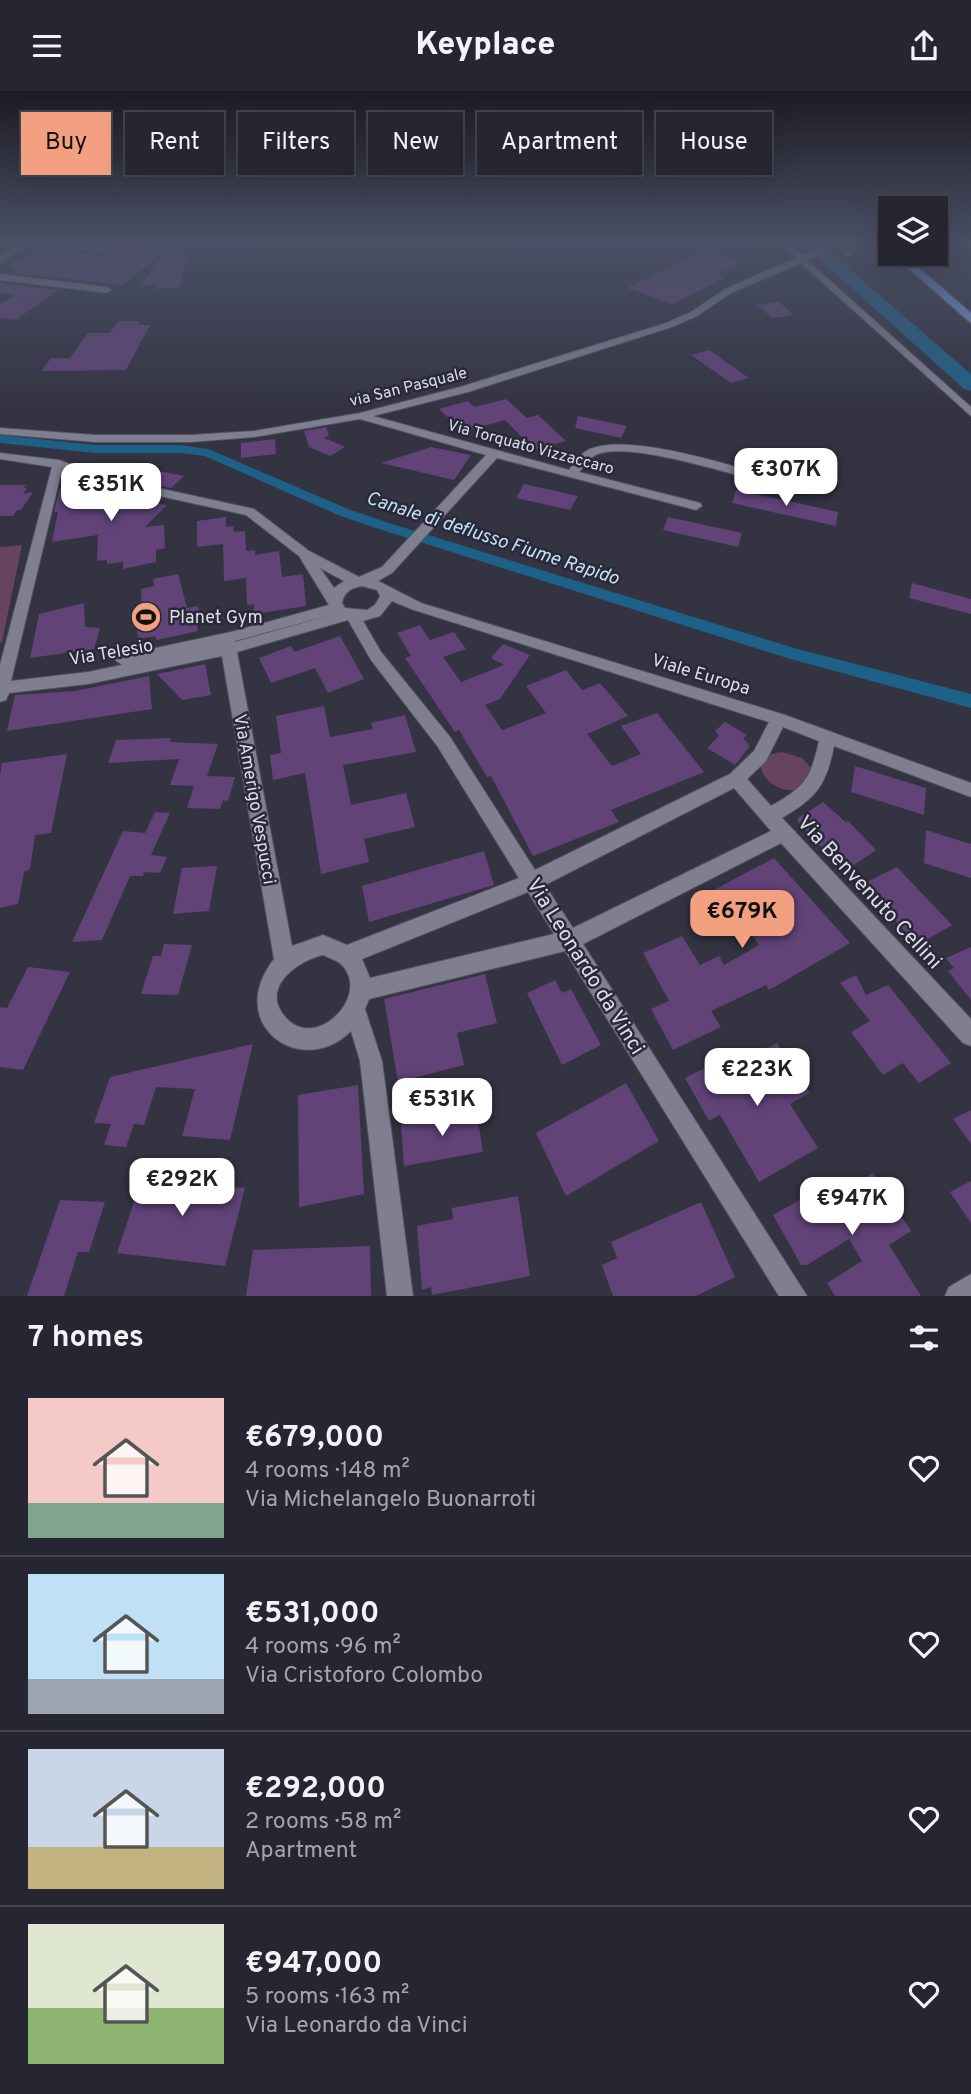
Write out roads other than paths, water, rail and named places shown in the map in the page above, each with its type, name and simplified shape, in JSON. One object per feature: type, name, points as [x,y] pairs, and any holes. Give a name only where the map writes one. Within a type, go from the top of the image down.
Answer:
[{"type":"highway","points":[[948,299],[971,319]]},
{"type":"street","name":"via San Pasquale","points":[[0,431],[69,437],[210,437],[256,434],[358,415],[443,395],[669,325],[694,314],[716,299]]},
{"type":"street","points":[[848,299],[971,413]]},
{"type":"street","name":"Via Torquato Vizzaccaro","points":[[358,415],[494,454],[696,506]]},
{"type":"street","points":[[572,473],[592,452],[615,448],[683,457],[761,478]]},
{"type":"street","points":[[343,610],[342,588],[387,571],[494,454]]},
{"type":"street","points":[[0,456],[59,464],[100,479],[250,512],[304,554],[362,581],[383,598]]},
{"type":"street","points":[[2,687],[55,468],[59,464]]},
{"type":"street","name":"Via Leonardo da Vinci","points":[[304,554],[343,610],[444,742],[794,1296]]},
{"type":"street","points":[[368,643],[370,621],[383,598],[387,571]]},
{"type":"street","name":"Via Telesio","points":[[2,687],[88,678],[227,644],[343,610],[371,614],[383,598]]},
{"type":"street","name":"Viale Europa","points":[[383,598],[779,719],[971,790]]},
{"type":"street","name":"Via Amerigo Vespucci","points":[[227,644],[284,961]]},
{"type":"street","points":[[348,955],[533,881],[736,779],[760,755],[779,719]]},
{"type":"street","points":[[769,816],[807,794],[820,778],[828,737]]},
{"type":"street","name":"Via Benvenuto Cellini","points":[[736,779],[971,1035]]},
{"type":"street","points":[[400,1296],[371,1061],[358,1000],[356,964],[337,948],[323,945],[303,949],[284,961],[274,973],[268,986],[267,1001],[270,1015],[277,1027],[288,1036],[318,1039],[345,1023],[358,1000],[570,940],[784,833]]},
{"type":"street","points":[[958,1296],[971,1287]]},
{"type":"waterway","points":[[874,299],[971,385]]},
{"type":"waterway","name":"Canale di deflusso Fiume Rapido","points":[[0,439],[95,449],[180,449],[208,453],[343,512],[381,525],[793,654],[971,701]]},
{"type":"place","name":"Planet Gym","points":[[146,617]]}]
